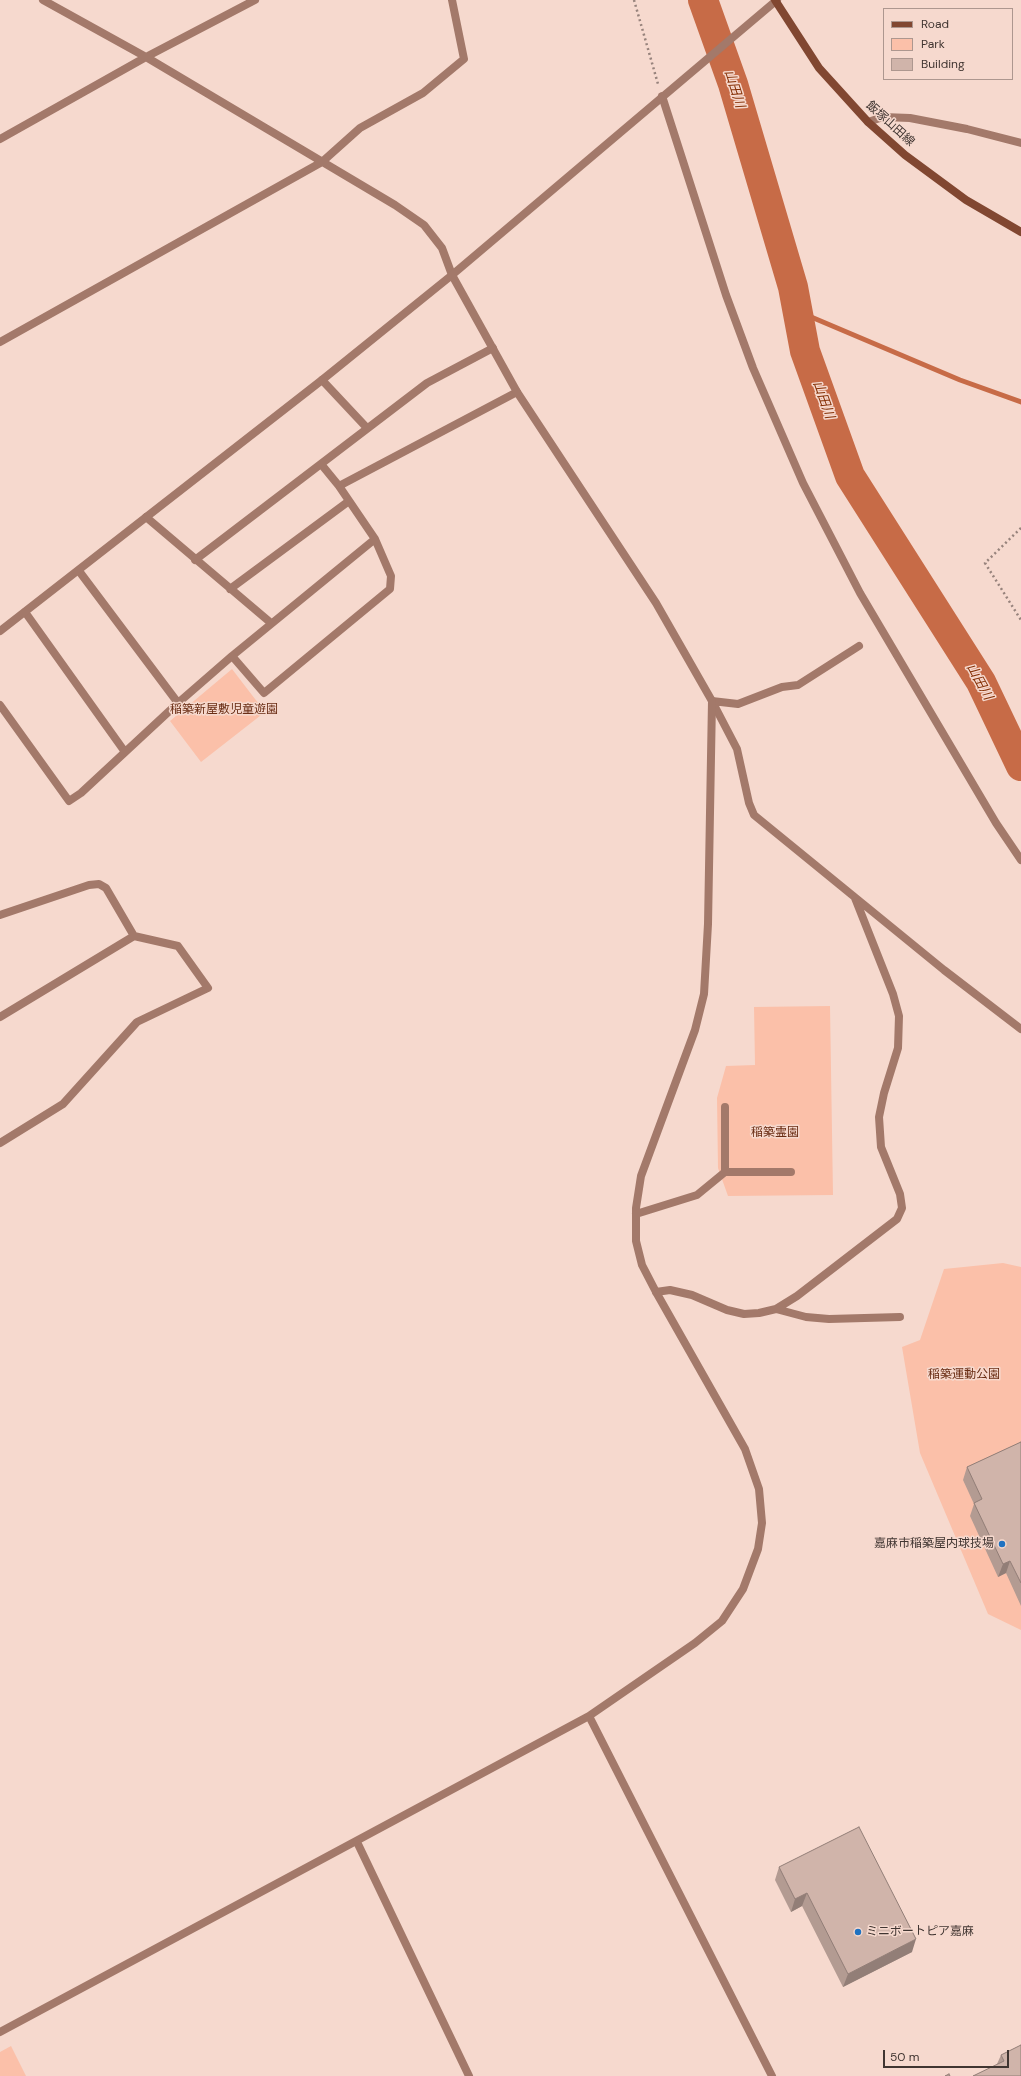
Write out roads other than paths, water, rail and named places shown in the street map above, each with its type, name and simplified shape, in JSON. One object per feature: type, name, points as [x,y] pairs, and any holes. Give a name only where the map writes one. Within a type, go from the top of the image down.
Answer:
[{"type":"main road","name":"飯塚山田線","points":[[776,0],[819,68],[868,122],[905,155],[966,200],[1021,232]]},
{"type":"street","points":[[43,0],[146,57],[395,205],[424,225],[442,248],[452,275],[517,392],[656,602],[712,701],[737,749],[749,803],[754,815],[855,898],[1021,1029]]},
{"type":"street","points":[[0,139],[146,57],[255,0]]},
{"type":"street","points":[[0,342],[322,162],[360,128],[423,93],[464,59],[452,0]]},
{"type":"street","points":[[0,632],[322,380],[452,275],[762,10],[776,0]]},
{"type":"street","points":[[662,96],[726,296],[753,368],[803,483],[860,593],[996,823],[1021,860]]},
{"type":"street","points":[[868,122],[883,117],[910,118],[967,129],[1021,143]]},
{"type":"street","points":[[195,560],[427,383],[493,348]]},
{"type":"street","points":[[322,380],[367,428]]},
{"type":"street","points":[[339,486],[517,392]]},
{"type":"street","points":[[232,656],[264,693],[390,589],[391,576],[375,539],[339,486],[320,464]]},
{"type":"street","points":[[230,589],[349,501]]},
{"type":"street","points":[[146,517],[270,624]]},
{"type":"street","points":[[0,705],[69,801],[81,793],[178,703],[232,656],[375,539]]},
{"type":"street","points":[[79,571],[178,703]]},
{"type":"street","points":[[25,612],[125,752]]},
{"type":"street","points":[[712,701],[738,704],[782,687],[798,685],[858,646]]},
{"type":"street","points":[[0,2032],[357,1842],[589,1716],[696,1643],[722,1621],[743,1589],[758,1548],[762,1523],[759,1489],[745,1449],[642,1265],[636,1241],[636,1214],[642,1176],[695,1030],[704,994],[708,924],[712,701]]},
{"type":"street","points":[[0,915],[89,885],[99,884],[106,888],[134,936]]},
{"type":"street","points":[[656,1292],[670,1290],[692,1295],[727,1310],[744,1314],[760,1314],[776,1309],[797,1296],[897,1219],[902,1208],[900,1194],[881,1147],[879,1117],[884,1093],[898,1048],[899,1016],[893,994],[855,898]]},
{"type":"street","points":[[0,1017],[134,936],[178,946],[208,988],[137,1022],[63,1104],[0,1143]]},
{"type":"street","points":[[725,1107],[725,1172]]},
{"type":"street","points":[[636,1214],[697,1195],[725,1172],[790,1172]]},
{"type":"street","points":[[776,1309],[806,1317],[829,1319],[900,1317]]},
{"type":"street","points":[[589,1716],[772,2076]]},
{"type":"street","points":[[357,1842],[469,2076]]},
{"type":"waterway","name":"山田川","points":[[703,0],[733,84],[793,287],[805,351],[850,476],[981,682],[1021,766]]},
{"type":"waterway","points":[[797,311],[960,380],[1021,402]]},
{"type":"place","name":"嘉麻市稲築屋内球技場","points":[[1002,1544]]},
{"type":"place","name":"ミニボートピア嘉麻","points":[[858,1932]]},
{"type":"park label","name":"稲築新屋敷児童遊園","points":[[224,710]]},
{"type":"park label","name":"稲築霊園","points":[[775,1133]]},
{"type":"park label","name":"稲築運動公園","points":[[964,1375]]}]
